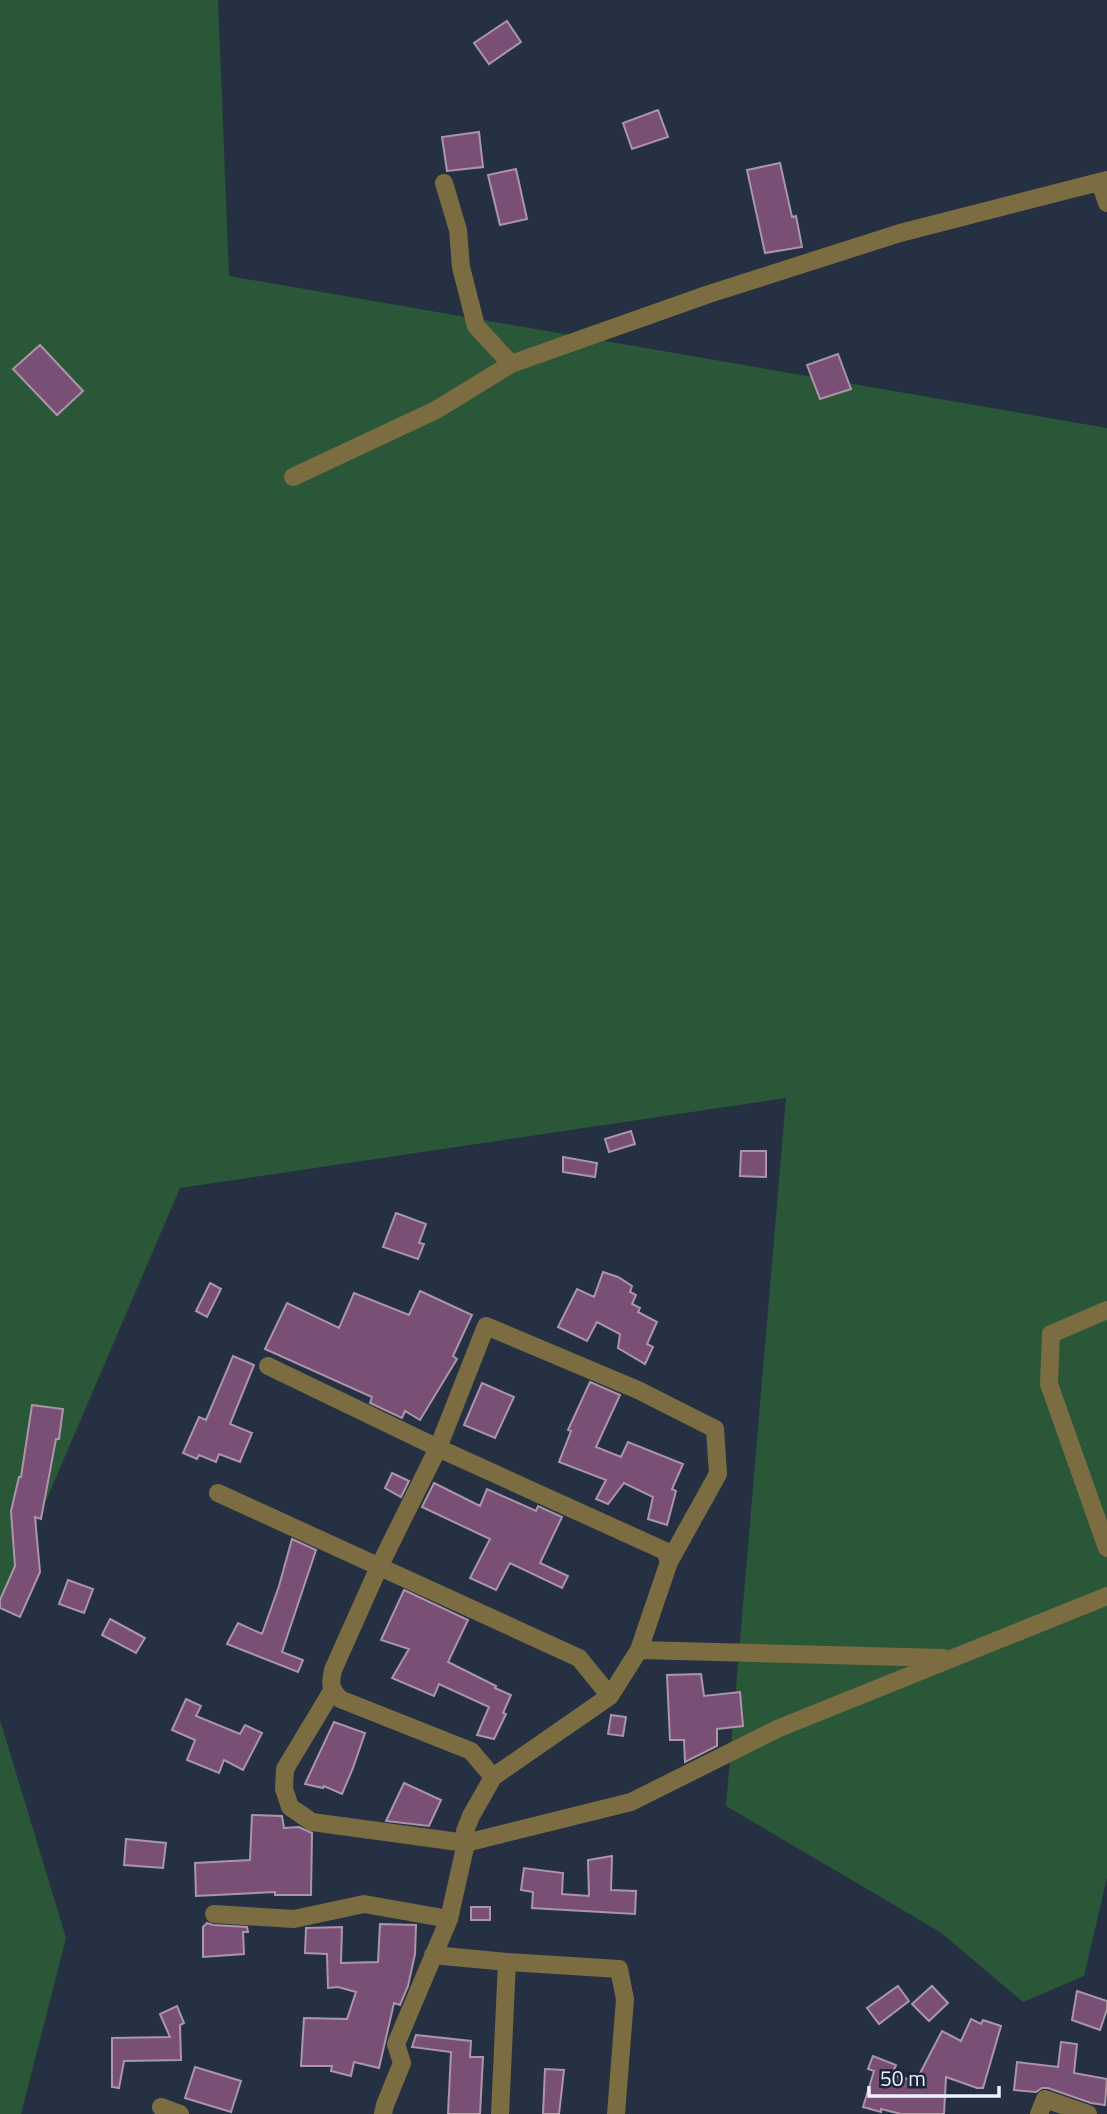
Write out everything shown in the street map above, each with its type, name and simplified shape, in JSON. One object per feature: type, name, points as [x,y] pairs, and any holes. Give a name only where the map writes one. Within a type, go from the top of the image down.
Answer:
[{"type":"street","points":[[293,477],[436,410],[511,364],[709,294],[900,233],[1103,181],[1107,203]]},
{"type":"street","points":[[444,183],[458,230],[461,267],[476,326],[511,364]]},
{"type":"street","points":[[1107,1310],[1051,1334],[1049,1384],[1107,1548]]},
{"type":"street","points":[[383,2114],[402,2063],[396,2044],[449,1919],[466,1843],[465,1831],[493,1776],[610,1696],[639,1650],[669,1562],[718,1474],[715,1429],[638,1390],[486,1326],[438,1448],[379,1567],[330,1682],[332,1691],[340,1699],[471,1751],[493,1776]]},
{"type":"street","points":[[268,1366],[438,1448],[665,1551],[669,1562]]},
{"type":"street","points":[[218,1493],[579,1658],[610,1696]]},
{"type":"street","points":[[332,1691],[285,1769],[284,1789],[290,1807],[312,1822],[466,1843],[631,1802],[777,1729],[1107,1596]]},
{"type":"street","points":[[639,1650],[950,1658]]},
{"type":"street","points":[[214,1914],[294,1919],[364,1904],[449,1919]]},
{"type":"street","points":[[433,1955],[619,1969],[625,1999],[616,2114]]},
{"type":"street","points":[[500,2114],[507,1962]]},
{"type":"street","points":[[1039,2114],[1045,2099],[1088,2114]]},
{"type":"street","points":[[161,2107],[180,2114]]},
{"type":"green space","points":[[0,0],[218,0],[229,276],[1107,428],[1107,1878],[1084,1976],[1023,2002],[940,1932],[726,1806],[786,1098],[180,1188],[0,1608]]},
{"type":"green space","points":[[0,1720],[66,1938],[21,2114],[0,2114]]},
{"type":"building","points":[[507,21],[521,42],[489,64],[474,43]]},
{"type":"building","points":[[658,110],[668,137],[632,149],[623,123]]},
{"type":"building","points":[[479,132],[483,167],[447,171],[442,137]]},
{"type":"building","points":[[780,163],[802,247],[765,253],[747,170]]},
{"type":"building","points":[[516,169],[527,219],[500,225],[488,175]]},
{"type":"building","points":[[40,345],[83,391],[57,415],[13,369]]},
{"type":"building","points":[[838,354],[851,389],[820,399],[807,365]]},
{"type":"building","points":[[631,1131],[635,1144],[609,1152],[605,1139]]},
{"type":"building","points":[[741,1151],[766,1151],[766,1177],[740,1176]]},
{"type":"building","points":[[563,1157],[597,1163],[595,1177],[563,1172]]},
{"type":"building","points":[[396,1213],[426,1224],[419,1243],[424,1244],[418,1259],[383,1247]]},
{"type":"building","points":[[603,1272],[632,1286],[630,1292],[636,1295],[632,1304],[640,1308],[638,1312],[657,1322],[647,1344],[653,1347],[645,1364],[618,1348],[620,1334],[597,1322],[587,1341],[558,1327],[577,1289],[594,1297]]},
{"type":"building","points":[[210,1283],[221,1289],[207,1317],[196,1311]]},
{"type":"building","points":[[420,1291],[472,1315],[453,1356],[457,1359],[420,1420],[405,1411],[402,1418],[370,1403],[372,1397],[265,1349],[287,1303],[339,1328],[354,1293],[409,1315]]},
{"type":"building","points":[[233,1356],[254,1365],[230,1424],[252,1433],[240,1462],[219,1454],[216,1462],[199,1455],[197,1459],[183,1453],[199,1417],[206,1420]]},
{"type":"building","points":[[590,1382],[620,1395],[596,1447],[621,1457],[628,1442],[683,1464],[672,1489],[676,1491],[667,1525],[648,1519],[653,1497],[624,1483],[608,1504],[596,1499],[606,1480],[559,1462],[571,1431],[568,1430]]},
{"type":"building","points":[[482,1383],[514,1397],[495,1438],[464,1425]]},
{"type":"building","points":[[32,1405],[63,1409],[41,1519],[35,1517],[40,1572],[20,1617],[0,1608],[0,1600],[15,1566],[11,1511],[21,1477]]},
{"type":"building","points":[[392,1473],[409,1481],[401,1497],[385,1488]]},
{"type":"building","points":[[434,1483],[480,1506],[487,1489],[536,1511],[538,1506],[562,1517],[540,1563],[568,1576],[562,1588],[510,1563],[496,1590],[470,1578],[490,1539],[422,1507]]},
{"type":"building","points":[[292,1539],[316,1550],[282,1652],[303,1660],[298,1672],[227,1644],[238,1623],[262,1634]]},
{"type":"building","points":[[68,1580],[93,1589],[84,1613],[59,1604]]},
{"type":"building","points":[[404,1590],[468,1620],[448,1662],[511,1695],[503,1713],[506,1714],[494,1739],[477,1735],[489,1707],[439,1684],[434,1696],[392,1678],[409,1649],[381,1640]]},
{"type":"building","points":[[110,1619],[145,1638],[136,1653],[102,1635]]},
{"type":"building","points":[[701,1674],[704,1696],[740,1692],[743,1726],[717,1729],[717,1746],[685,1762],[684,1740],[670,1740],[667,1675]]},
{"type":"building","points":[[186,1699],[201,1706],[196,1716],[240,1734],[245,1725],[262,1733],[243,1770],[224,1760],[219,1773],[187,1760],[195,1740],[172,1730]]},
{"type":"building","points":[[611,1715],[626,1717],[623,1736],[608,1734]]},
{"type":"building","points":[[334,1722],[365,1733],[342,1794],[324,1786],[305,1784]]},
{"type":"building","points":[[404,1783],[441,1800],[429,1826],[386,1821]]},
{"type":"building","points":[[252,1815],[282,1816],[284,1828],[299,1827],[312,1833],[311,1895],[275,1895],[275,1892],[196,1896],[195,1863],[250,1860]]},
{"type":"building","points":[[126,1839],[166,1843],[163,1868],[124,1865]]},
{"type":"building","points":[[612,1856],[611,1890],[636,1891],[635,1914],[532,1908],[533,1892],[521,1890],[524,1868],[563,1873],[562,1894],[589,1896],[588,1860]]},
{"type":"building","points":[[471,1907],[490,1907],[490,1920],[471,1920]]},
{"type":"building","points":[[207,1923],[247,1927],[248,1932],[243,1932],[244,1954],[203,1957],[203,1927]]},
{"type":"building","points":[[380,1924],[416,1925],[415,1954],[408,1986],[400,2005],[394,2003],[379,2068],[354,2062],[351,2076],[331,2071],[332,2066],[301,2066],[304,2018],[347,2019],[356,1992],[338,1987],[328,1988],[327,1954],[305,1953],[306,1928],[342,1927],[341,1963],[378,1962]]},
{"type":"building","points":[[898,1986],[909,2001],[879,2024],[867,2008]]},
{"type":"building","points":[[932,1986],[948,2003],[929,2021],[912,2004]]},
{"type":"building","points":[[1077,1991],[1107,2001],[1100,2030],[1072,2020]]},
{"type":"building","points":[[177,2006],[184,2023],[180,2025],[181,2060],[124,2061],[119,2088],[112,2087],[112,2038],[170,2037],[160,2014]]},
{"type":"building","points":[[971,2019],[981,2024],[983,2020],[1001,2026],[983,2088],[946,2077],[944,2114],[901,2114],[863,2107],[874,2071],[868,2069],[873,2056],[896,2065],[892,2075],[916,2081],[942,2031],[961,2041]]},
{"type":"building","points":[[416,2035],[471,2041],[470,2057],[483,2057],[480,2114],[448,2114],[451,2052],[412,2047]]},
{"type":"building","points":[[1061,2042],[1077,2044],[1074,2073],[1107,2079],[1105,2105],[1048,2088],[1036,2092],[1014,2090],[1017,2062],[1058,2067]]},
{"type":"building","points":[[195,2067],[241,2081],[231,2112],[185,2098]]},
{"type":"building","points":[[545,2069],[564,2070],[559,2114],[543,2114]]}]
